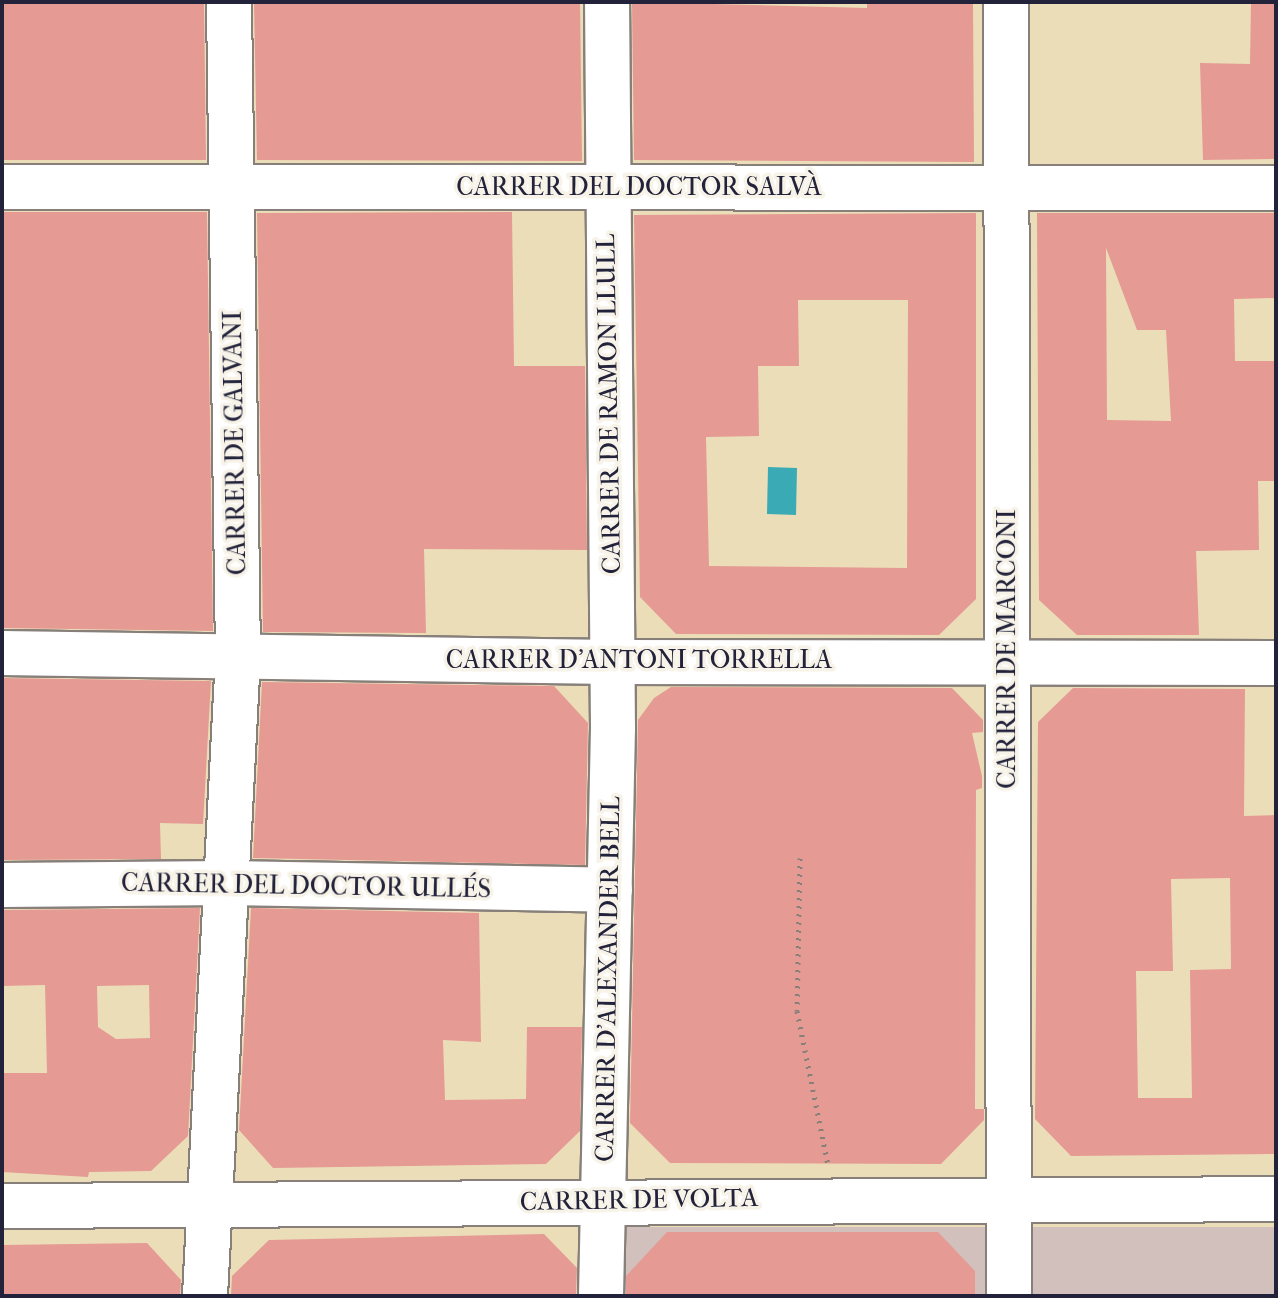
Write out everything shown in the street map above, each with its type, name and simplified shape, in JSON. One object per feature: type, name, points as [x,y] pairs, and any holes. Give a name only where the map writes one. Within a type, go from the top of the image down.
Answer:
[{"type":"street","name":"CARRER DE GALVANI","points":[[205,1296],[238,656],[229,2]]},
{"type":"street","name":"CARRER DE RAMON LLULL","points":[[607,2],[606,186],[613,662]]},
{"type":"street","name":"CARRER DE MARCONI","points":[[1006,2],[1005,660],[1009,1296]]},
{"type":"street","name":"CARRER DEL DOCTOR SALVÀ","points":[[2,187],[1276,188]]},
{"type":"street","name":"CARRER D'ANTONI TORRELLA","points":[[2,653],[613,662],[1005,660],[1276,663]]},
{"type":"street","name":"CARRER D'ALEXANDER BELL","points":[[601,1296],[613,662]]},
{"type":"street","name":"CARRER DEL DOCTOR ULLÉS","points":[[2,885],[227,883],[610,890]]},
{"type":"street","name":"CARRER DE VOLTA","points":[[2,1206],[602,1200],[1276,1199]]},
{"type":"path","points":[[800,858],[797,1011],[828,1166]]},
{"type":"shaded area","points":[[622,1227],[1276,1227],[1276,1296],[622,1296]]},
{"type":"water","points":[[768,467],[797,468],[796,515],[767,514]]},
{"type":"building","points":[[2,2],[204,2],[206,160],[2,160]]},
{"type":"building","points":[[254,2],[580,2],[582,161],[257,160]]},
{"type":"building","points":[[632,2],[867,8],[867,2],[973,2],[974,162],[634,160]]},
{"type":"building","points":[[1251,2],[1276,2],[1276,159],[1203,160],[1200,63],[1250,64]]},
{"type":"building","points":[[2,212],[207,212],[213,631],[2,628]]},
{"type":"building","points":[[512,212],[514,366],[585,366],[587,550],[424,549],[426,633],[263,632],[257,213]]},
{"type":"building","points":[[976,213],[976,599],[939,635],[676,634],[640,597],[634,215]],"holes":[[[798,300],[908,300],[907,568],[709,566],[706,437],[759,436],[758,366],[799,366]]]},
{"type":"building","points":[[1037,213],[1276,213],[1276,298],[1234,299],[1235,361],[1276,361],[1276,481],[1258,481],[1259,550],[1196,551],[1199,635],[1077,635],[1039,600]],"holes":[[[1106,248],[1137,330],[1166,330],[1171,421],[1107,420]]]},
{"type":"building","points":[[2,678],[211,681],[203,824],[160,823],[161,859],[2,860]]},
{"type":"building","points":[[262,682],[554,686],[588,723],[585,865],[253,858]]},
{"type":"building","points":[[671,687],[952,688],[983,720],[983,732],[972,733],[982,776],[982,788],[976,790],[975,1109],[984,1109],[984,1120],[941,1164],[670,1163],[630,1123],[638,720],[654,698]]},
{"type":"building","points":[[1073,688],[1245,689],[1244,816],[1276,815],[1276,1154],[1071,1156],[1035,1119],[1038,722]],"holes":[[[1230,878],[1231,969],[1190,970],[1192,1098],[1138,1098],[1136,971],[1173,971],[1171,879]]]},
{"type":"building","points":[[200,908],[188,1136],[151,1171],[89,1172],[88,1177],[2,1172],[2,1073],[47,1073],[45,985],[2,986],[2,910]],"holes":[[[149,985],[150,1038],[116,1039],[98,1027],[97,986]]]},
{"type":"building","points":[[251,908],[479,913],[481,1042],[443,1040],[445,1100],[526,1099],[527,1027],[582,1027],[580,1131],[546,1164],[273,1168],[239,1130]]},
{"type":"building","points":[[667,1232],[938,1232],[975,1271],[975,1296],[626,1296],[626,1276]]},
{"type":"building","points":[[544,1234],[577,1268],[576,1296],[231,1296],[232,1276],[269,1240]]},
{"type":"building","points":[[147,1243],[181,1280],[180,1296],[2,1296],[2,1245]]}]
